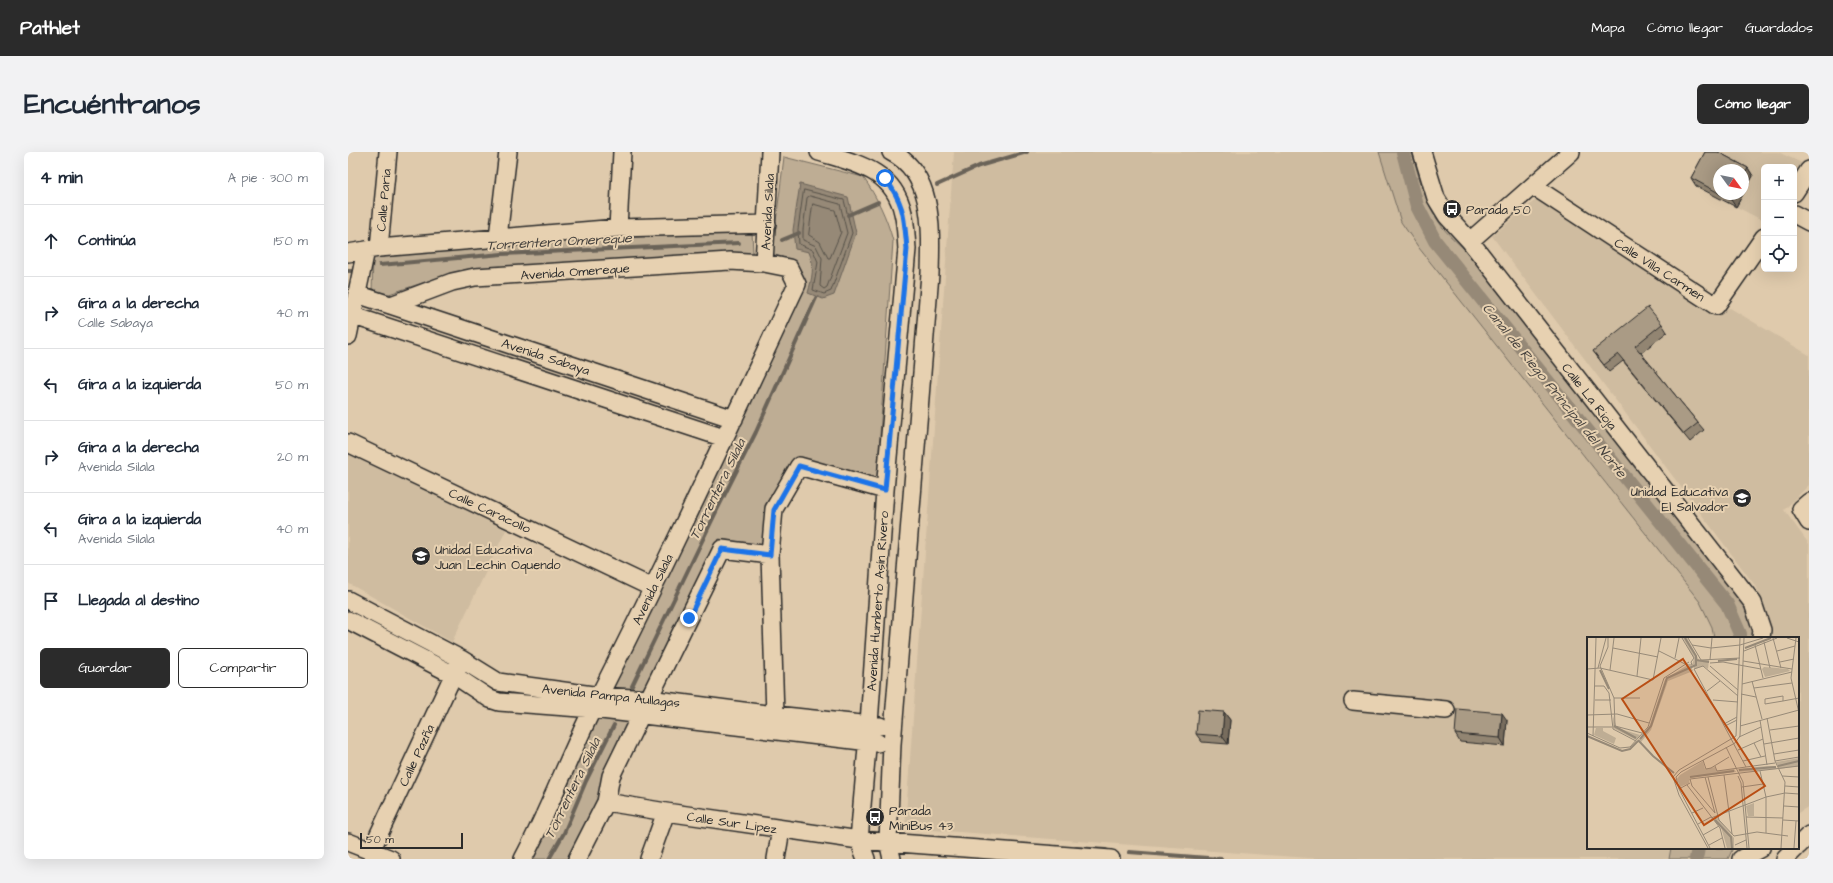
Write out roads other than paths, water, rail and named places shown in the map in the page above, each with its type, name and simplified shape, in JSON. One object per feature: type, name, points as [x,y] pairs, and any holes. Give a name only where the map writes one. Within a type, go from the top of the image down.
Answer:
[{"type":"street","name":"Calle Paria","points":[[348,336],[350,315],[373,249],[388,152]]},
{"type":"street","points":[[498,237],[508,152]]},
{"type":"street","points":[[618,228],[622,152]]},
{"type":"street","name":"Avenida Silala","points":[[523,859],[539,829],[596,702],[653,588],[797,284],[789,268],[764,263],[770,152]]},
{"type":"street","name":"Avenida Humberto Asín Rivero","points":[[819,152],[868,168],[885,178],[897,194],[903,212],[907,249],[885,490],[869,724],[859,840],[866,859]]},
{"type":"street","name":"Avenida Humberto Asín Rivero","points":[[891,152],[903,158],[915,171],[925,193],[930,235],[930,274],[893,736],[888,841],[892,859]]},
{"type":"street","name":"Calle La Rioja","points":[[1422,152],[1436,198],[1447,216],[1470,241],[1753,604],[1762,630],[1761,637]]},
{"type":"street","points":[[1470,241],[1571,152]]},
{"type":"street","points":[[1797,188],[1809,170]]},
{"type":"street","name":"Calle Villa Carmen","points":[[1533,186],[1716,306],[1761,241]]},
{"type":"street","points":[[1797,216],[1809,222]]},
{"type":"street","points":[[348,253],[373,249],[498,237],[618,228],[767,224]]},
{"type":"street","name":"Avenida Omereque","points":[[391,305],[452,282],[475,277],[730,261],[764,263]]},
{"type":"street","points":[[904,274],[930,274]]},
{"type":"street","name":"Avenida Sabaya","points":[[357,294],[734,419]]},
{"type":"street","name":"Avenida Sabaya","points":[[350,315],[724,438]]},
{"type":"street","name":"Calle Caracollo","points":[[348,444],[653,588]]},
{"type":"street","points":[[775,715],[770,555],[774,510],[799,466],[885,490]]},
{"type":"street","points":[[577,859],[606,802],[611,776],[640,714],[650,699],[722,549],[770,555]]},
{"type":"street","name":"Avenida Pampa Aullagas","points":[[348,600],[461,659],[498,682],[596,702],[640,714],[867,742],[893,736]]},
{"type":"street","name":"Avenida Pampa Aullagas","points":[[348,620],[454,675],[490,699],[499,702],[596,702],[650,699],[775,715],[869,724],[893,736]]},
{"type":"street","name":"Calle Pazña","points":[[371,851],[461,659]]},
{"type":"street","points":[[1353,701],[1446,710]]},
{"type":"street","name":"Calle Sur Lipez","points":[[606,802],[859,840],[888,841],[1045,857],[1111,859]]},
{"type":"street","points":[[649,859],[666,812]]},
{"type":"street","points":[[1799,831],[1809,826]]},
{"type":"street","points":[[776,859],[781,829]]},
{"type":"street","points":[[1799,845],[1809,835]]},
{"type":"street","points":[[348,842],[391,859]]},
{"type":"street","points":[[1742,856],[1759,849]]},
{"type":"street","points":[[1785,859],[1795,849]]},
{"type":"water","points":[[800,184],[848,197],[856,233],[834,295],[823,299],[808,293],[812,277],[812,262],[809,252],[795,249],[793,230]]},
{"type":"waterway","points":[[937,185],[979,166],[1027,152]]},
{"type":"waterway","name":"Canal de Riego Principal del Norte","points":[[1403,152],[1417,206],[1435,241],[1727,604],[1740,637]]},
{"type":"waterway","points":[[848,215],[878,202]]},
{"type":"waterway","name":"Torrentera Omereque","points":[[782,240],[799,233]]},
{"type":"waterway","name":"Torrentera Omereque","points":[[380,265],[502,254],[739,243]]},
{"type":"waterway","name":"Torrentera Silala","points":[[632,686],[756,432],[816,298]]},
{"type":"waterway","name":"Torrentera Silala","points":[[549,859],[564,833],[586,781],[614,725]]},
{"type":"waterway","points":[[1076,848],[1106,850]]},
{"type":"waterway","name":"Canal de Riego Principal del Norte","points":[[1696,859],[1698,849]]},
{"type":"waterway","points":[[1129,852],[1221,859]]},
{"type":"place","name":"Parada 50","points":[[1452,209]]},
{"type":"place","name":"Unidad Educativa El Salvador","points":[[1742,498]]},
{"type":"place","name":"Unidad Educativa Juan Lechin Oquendo","points":[[421,556]]},
{"type":"place","name":"Parada MiniBus 43","points":[[875,817]]}]
